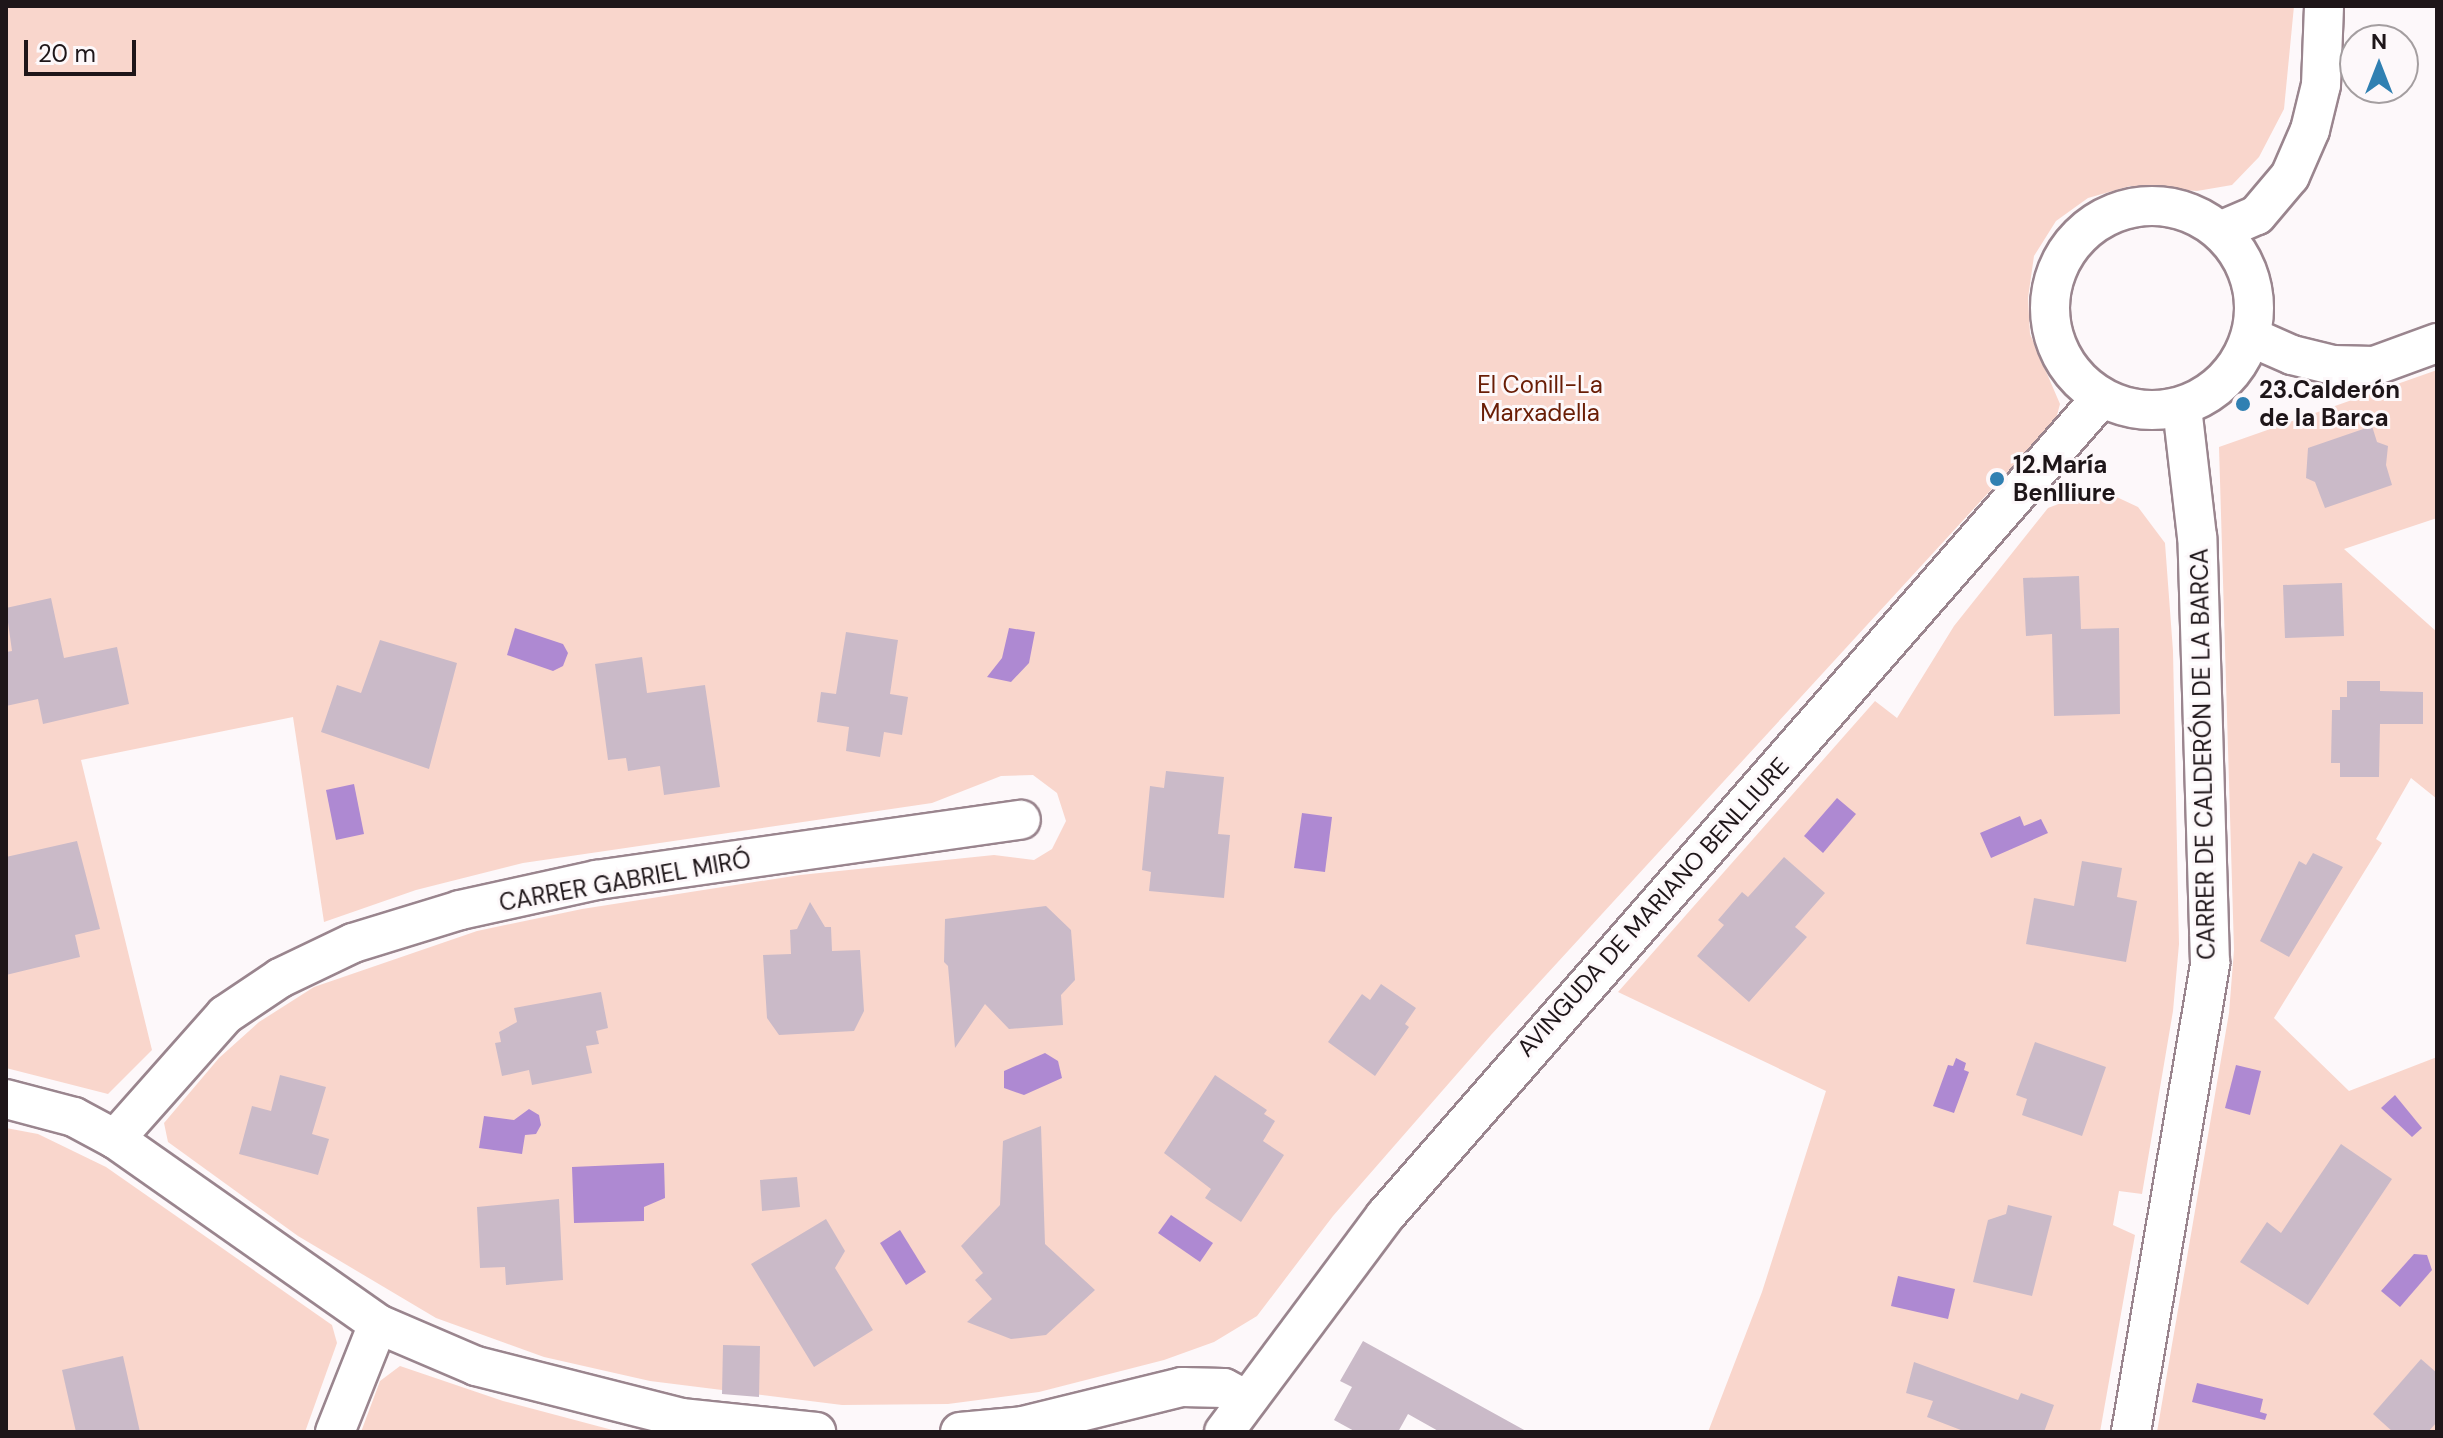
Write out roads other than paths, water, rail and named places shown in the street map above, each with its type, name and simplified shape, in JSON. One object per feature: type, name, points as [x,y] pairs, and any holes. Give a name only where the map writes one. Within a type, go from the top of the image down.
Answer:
[{"type":"street","points":[[2220,231],[2257,215],[2290,176],[2310,130],[2321,85],[2324,6]]},
{"type":"street","points":[[2157,206],[2190,213],[2220,231],[2239,253],[2251,279],[2255,308],[2251,337],[2237,367],[2213,391],[2182,407],[2155,411],[2101,398],[2074,377],[2056,348],[2049,314],[2052,291],[2068,249],[2092,225],[2123,210],[2157,206]]},
{"type":"street","points":[[2251,337],[2292,355],[2333,365],[2374,366],[2437,343]]},
{"type":"street","name":"AVINGUDA DE MARIANO BENLLIURE","points":[[1224,1432],[1385,1216],[1495,1086],[2101,398]]},
{"type":"street","name":"CARRER DE CALDERÓN DE LA BARCA","points":[[2131,1432],[2210,963],[2197,537],[2182,407]]},
{"type":"street","name":"CARRER GABRIEL MIRÓ","points":[[115,1139],[225,1015],[280,978],[353,943],[460,910],[597,880],[1021,820]]},
{"type":"street","points":[[6,1099],[74,1117],[115,1139],[378,1324],[476,1366],[592,1399],[681,1418],[816,1432]]},
{"type":"street","points":[[335,1432],[378,1324]]},
{"type":"street","points":[[960,1432],[1023,1426],[1182,1387],[1224,1388],[1247,1400]]},
{"type":"place","name":"23.Calderón de la Barca","points":[[2243,404]]},
{"type":"place","name":"12.María Benlliure","points":[[1997,479]]},
{"type":"park label","name":"El Conill-La Marxadella","points":[[1540,399]]}]
